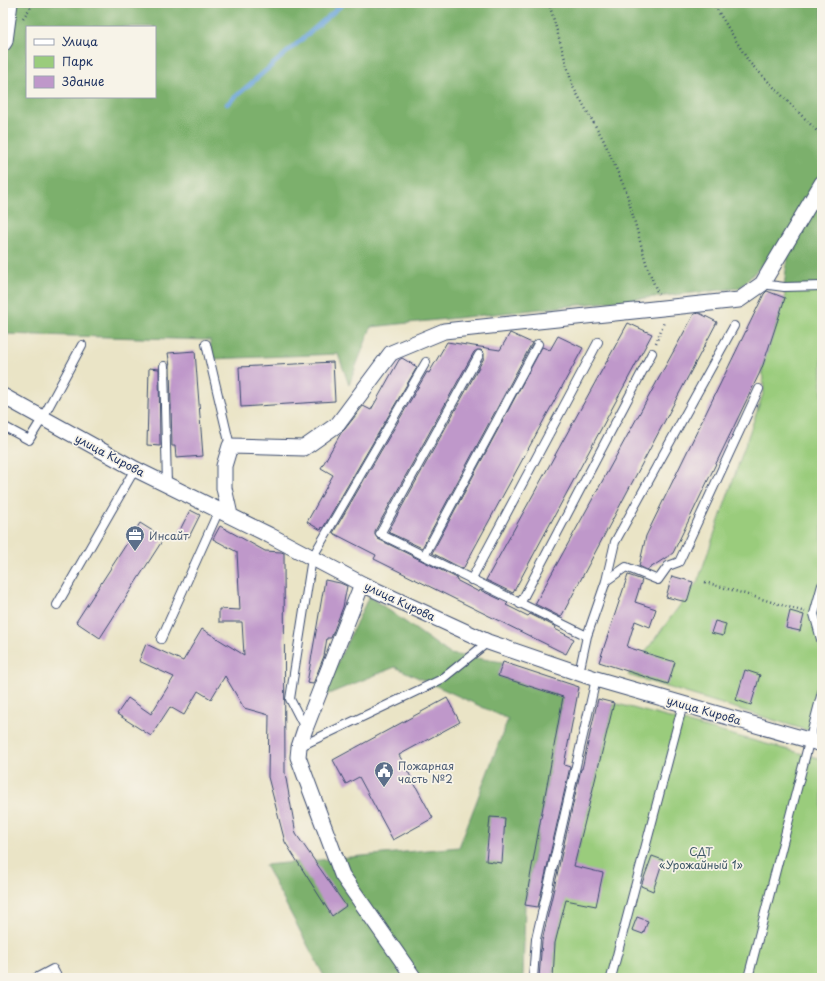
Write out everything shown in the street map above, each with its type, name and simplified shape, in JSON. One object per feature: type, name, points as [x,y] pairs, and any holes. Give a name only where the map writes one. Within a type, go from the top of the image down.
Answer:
[{"type":"street","points":[[3,44],[5,41],[10,3]]},
{"type":"street","points":[[224,513],[224,466],[230,446],[304,448],[338,424],[391,353],[444,331],[739,300],[762,284],[822,183]]},
{"type":"street","name":"улица Кирова","points":[[3,396],[42,419],[136,469],[362,584],[488,642],[596,679],[816,742]]},
{"type":"street","points":[[362,584],[305,729],[299,747],[298,757],[342,875],[414,978]]},
{"type":"lane","points":[[762,284],[784,287],[822,286]]},
{"type":"lane","points":[[579,673],[586,636],[606,581],[614,542],[734,326]]},
{"type":"lane","points":[[471,580],[598,342]]},
{"type":"lane","points":[[206,344],[230,446]]},
{"type":"lane","points":[[424,556],[538,344]]},
{"type":"lane","points":[[3,426],[29,440],[82,345]]},
{"type":"lane","points":[[520,604],[652,353]]},
{"type":"lane","points":[[479,355],[380,534],[586,636]]},
{"type":"lane","points":[[305,729],[290,699],[312,558],[426,362]]},
{"type":"lane","points":[[164,366],[167,485]]},
{"type":"lane","points":[[606,581],[626,567],[658,580],[668,566],[679,562],[759,389]]},
{"type":"lane","points":[[57,605],[136,469]]},
{"type":"lane","points":[[161,639],[224,513]]},
{"type":"lane","points":[[822,586],[814,614],[822,642]]},
{"type":"lane","points":[[299,747],[442,679],[488,642]]},
{"type":"lane","points":[[533,978],[536,939],[596,679]]},
{"type":"lane","points":[[748,978],[816,742],[822,692]]},
{"type":"lane","points":[[611,978],[683,704]]},
{"type":"lane","points":[[36,978],[53,969],[58,978]]},
{"type":"path","points":[[549,3],[573,86],[603,139],[626,191],[648,266],[666,317],[652,353]]},
{"type":"path","points":[[713,3],[749,62],[822,136]]},
{"type":"path","points":[[706,582],[814,614]]},
{"type":"green space","points":[[3,3],[822,3],[822,286],[784,287],[790,236],[740,288],[371,327],[349,385],[338,354],[211,359],[210,340],[3,334]]},
{"type":"green space","points":[[822,286],[822,735],[628,675],[698,581],[764,391],[762,368],[785,298],[784,287]]},
{"type":"green space","points":[[369,596],[450,654],[503,662],[498,676],[563,697],[525,905],[523,978],[325,978],[265,865],[459,847],[508,719],[395,667],[321,697]]},
{"type":"green space","name":"СДТ «Урожайный 1»","points":[[614,703],[822,759],[822,978],[553,978],[555,943]]},
{"type":"building","points":[[767,291],[785,298],[762,368],[673,553],[647,570],[639,566],[646,536],[764,294]]},
{"type":"building","points":[[699,313],[717,322],[561,617],[535,604],[694,314]]},
{"type":"building","points":[[628,323],[652,334],[513,593],[486,580]]},
{"type":"building","points":[[510,333],[532,343],[422,548],[388,532],[484,358],[484,353],[481,350],[474,352],[375,531],[375,535],[378,539],[457,578],[456,580],[479,592],[480,590],[508,603],[506,605],[528,616],[530,614],[556,627],[555,629],[574,639],[566,654],[374,559],[376,555],[333,533],[427,372],[429,373],[447,342],[500,350]]},
{"type":"building","points":[[558,336],[583,348],[463,569],[432,553],[542,347],[550,350]]},
{"type":"building","points":[[195,351],[203,456],[176,458],[175,446],[172,446],[170,366],[168,353]]},
{"type":"building","points":[[402,358],[417,367],[321,530],[307,522],[333,475],[321,468],[341,433],[363,406],[371,410],[399,360]]},
{"type":"building","points":[[333,362],[335,401],[241,407],[239,367]]},
{"type":"building","points":[[149,368],[159,369],[160,446],[147,445]]},
{"type":"building","points":[[190,510],[200,515],[189,537],[179,532]]},
{"type":"building","points":[[140,523],[164,538],[100,638],[76,622]]},
{"type":"building","points":[[220,526],[265,551],[284,553],[285,773],[296,834],[346,906],[332,916],[285,842],[268,777],[269,715],[244,708],[225,676],[211,699],[198,691],[184,715],[170,707],[151,736],[117,714],[128,698],[151,714],[174,677],[139,661],[146,644],[183,661],[202,629],[244,655],[242,622],[219,622],[219,609],[240,610],[237,552],[213,539]]},
{"type":"building","points":[[628,575],[642,580],[635,602],[656,609],[650,627],[635,621],[627,647],[675,662],[668,684],[599,662]]},
{"type":"building","points":[[672,576],[693,582],[687,602],[666,597]]},
{"type":"building","points":[[325,580],[347,586],[343,607],[331,638],[327,638],[324,656],[313,684],[307,683]]},
{"type":"building","points":[[790,611],[804,615],[800,631],[786,628]]},
{"type":"building","points":[[715,621],[726,624],[723,636],[711,633]]},
{"type":"building","points":[[503,662],[579,687],[564,765],[570,767],[538,907],[525,905],[563,697],[498,676]]},
{"type":"building","points":[[745,670],[760,675],[751,705],[736,700]]},
{"type":"building","points":[[447,698],[460,722],[399,755],[433,818],[393,840],[359,777],[346,784],[333,760]]},
{"type":"building","points":[[598,699],[614,703],[574,866],[603,873],[596,906],[566,900],[555,943],[553,978],[539,978],[542,941]]},
{"type":"building","points":[[490,817],[505,818],[502,863],[486,861]]},
{"type":"building","points":[[652,856],[663,860],[653,891],[641,886]]},
{"type":"building","points":[[637,917],[648,921],[643,934],[632,930]]},
{"type":"waterway","points":[[227,104],[344,3]]},
{"type":"place","name":"Инсайт","points":[[135,552]]},
{"type":"place","name":"Пожарная часть №2","points":[[384,788]]}]
